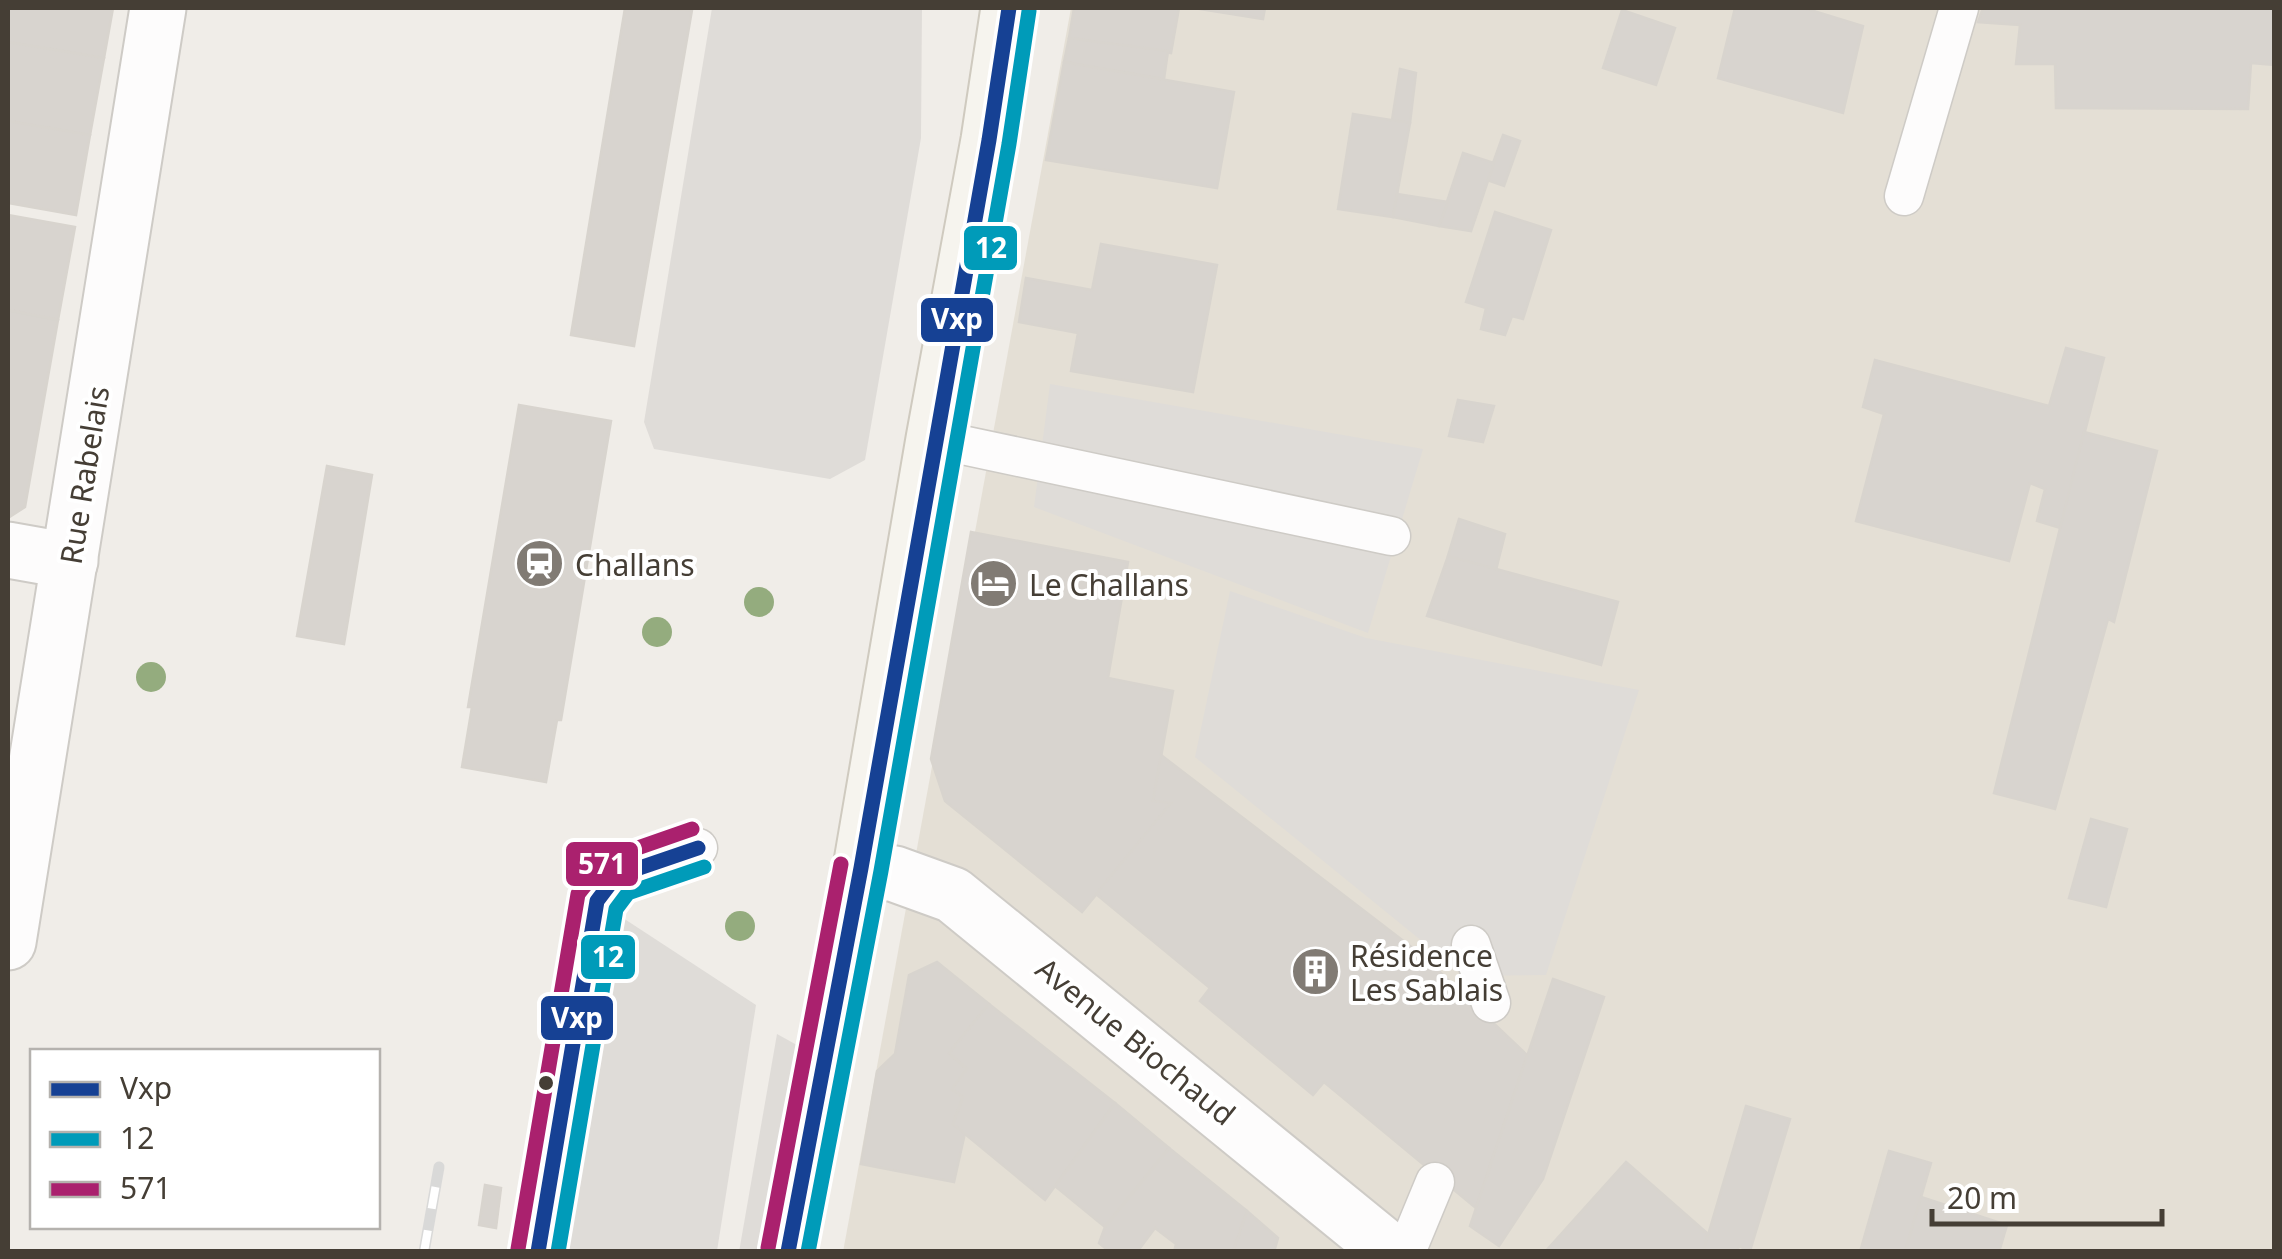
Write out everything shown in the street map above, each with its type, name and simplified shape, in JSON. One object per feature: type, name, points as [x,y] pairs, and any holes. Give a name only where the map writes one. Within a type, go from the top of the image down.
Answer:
[{"type":"main road","points":[[974,8],[989,140]]},
{"type":"main road","points":[[788,1252],[860,868],[1009,8]]},
{"type":"street","name":"Rue Rabelais","points":[[8,942],[158,8]]},
{"type":"street","points":[[8,550],[70,561]]},
{"type":"street","name":"Avenue Biochaud","points":[[860,868],[895,874],[953,894],[1391,1252]]},
{"type":"lane","points":[[1904,196],[1960,8]]},
{"type":"lane","points":[[934,439],[1391,536]]},
{"type":"lane","points":[[538,1252],[597,902],[616,876],[698,848]]},
{"type":"lane","points":[[1472,945],[1492,1002]]},
{"type":"lane","points":[[1406,1252],[1436,1182]]},
{"type":"shaded area","points":[[712,8],[922,8],[921,138],[865,460],[830,479],[654,449],[644,422]]},
{"type":"shaded area","points":[[1071,8],[2274,8],[2274,1251],[843,1252]]},
{"type":"shaded area","points":[[1050,384],[1423,449],[1368,633],[1034,507]]},
{"type":"shaded area","name":"Résidence Les Sablais","points":[[1230,591],[1366,638],[1639,690],[1546,975],[1465,976],[1195,757]]},
{"type":"shaded area","points":[[597,901],[756,1005],[717,1251],[538,1252]]},
{"type":"shaded area","points":[[777,1034],[824,1060],[790,1251],[739,1252]]},
{"type":"building","points":[[8,8],[113,8],[104,58],[8,42]]},
{"type":"building","points":[[625,8],[692,10],[634,346],[571,335]]},
{"type":"building","points":[[1074,8],[1179,8],[1171,53],[1069,38]]},
{"type":"building","points":[[1194,8],[1265,8],[1263,19]]},
{"type":"building","points":[[1735,8],[1804,8],[1863,26],[1843,113],[1718,78]]},
{"type":"building","points":[[1983,8],[2274,8],[2274,65],[2251,63],[2248,109],[2056,108],[2055,64],[2016,64],[2020,25],[1978,22]]},
{"type":"building","points":[[1622,10],[1675,28],[1656,85],[1603,68]]},
{"type":"building","points":[[1069,38],[1168,51],[1164,79],[1064,62]]},
{"type":"building","points":[[8,42],[104,58],[90,135],[8,121]]},
{"type":"building","points":[[1064,62],[1234,92],[1217,188],[1046,160]]},
{"type":"building","points":[[1400,69],[1416,73],[1410,123],[1392,120]]},
{"type":"building","points":[[1353,114],[1410,123],[1393,217],[1338,209]]},
{"type":"building","points":[[8,121],[90,135],[76,215],[8,203]]},
{"type":"building","points":[[1503,135],[1520,141],[1504,186],[1487,180]]},
{"type":"building","points":[[1463,153],[1494,163],[1471,231],[1439,226]]},
{"type":"building","points":[[1397,194],[1448,202],[1439,226],[1393,217]]},
{"type":"building","points":[[1495,212],[1551,230],[1523,319],[1512,316],[1505,335],[1481,329],[1486,308],[1466,302]]},
{"type":"building","points":[[8,215],[75,227],[58,320],[8,310]]},
{"type":"building","points":[[1101,244],[1217,265],[1193,392],[1071,371],[1078,333],[1019,322],[1026,278],[1092,290]]},
{"type":"building","points":[[8,310],[58,320],[25,507],[8,518]]},
{"type":"building","points":[[2066,348],[2104,358],[2060,528],[2037,521],[2045,489],[2030,483],[2009,561],[1856,521],[1884,414],[1863,407],[1875,360],[2049,406]]},
{"type":"building","points":[[1458,400],[1494,406],[1483,442],[1449,436]]},
{"type":"building","name":"Challans","points":[[519,405],[611,421],[561,720],[557,720],[546,782],[462,767],[472,707],[468,707]]},
{"type":"building","points":[[2084,432],[2157,451],[2114,622],[2108,619],[2055,809],[1994,793]]},
{"type":"building","points":[[327,466],[372,475],[344,644],[297,636]]},
{"type":"building","points":[[1459,519],[1505,534],[1496,570],[1448,556]]},
{"type":"building","points":[[971,532],[1128,562],[1108,678],[1173,691],[1153,801],[1171,803],[1082,912],[945,801],[931,759]]},
{"type":"building","points":[[1448,556],[1618,602],[1601,665],[1427,616]]},
{"type":"building","name":"Résidence Les Sablais","points":[[1161,755],[1423,956],[1527,1055],[1476,1208],[1324,1082],[1313,1095],[1200,1001],[1210,988],[1096,894],[1171,803],[1153,801]]},
{"type":"building","points":[[2091,819],[2127,829],[2106,907],[2069,898]]},
{"type":"building","points":[[937,962],[989,1004],[949,1053],[967,1069],[952,1089],[963,1097],[953,1124],[965,1133],[954,1182],[861,1164],[877,1071],[895,1054],[909,975]]},
{"type":"building","points":[[1553,979],[1604,997],[1543,1179],[1499,1246],[1470,1226]]},
{"type":"building","points":[[989,1004],[1115,1103],[1045,1200],[953,1124],[963,1097],[952,1089],[967,1069],[949,1053]]},
{"type":"building","points":[[1115,1103],[1169,1148],[1105,1227],[1055,1186]]},
{"type":"building","points":[[1746,1106],[1790,1119],[1750,1251],[1739,1246],[1737,1252],[1703,1252]]},
{"type":"building","points":[[1169,1148],[1247,1211],[1233,1252],[1174,1252],[1176,1244],[1155,1228],[1137,1252],[1110,1252],[1099,1243],[1105,1227]]},
{"type":"building","points":[[1889,1151],[1931,1163],[1905,1252],[1860,1252]]},
{"type":"building","points":[[1626,1162],[1708,1234],[1703,1252],[1545,1252]]},
{"type":"building","points":[[485,1185],[501,1188],[496,1228],[479,1225]]},
{"type":"building","points":[[1921,1197],[2007,1225],[1999,1252],[1905,1252]]},
{"type":"building","points":[[1247,1211],[1278,1238],[1274,1252],[1233,1252]]},
{"type":"railway","points":[[424,1252],[439,1167]]},
{"type":"transit line","name":"Vxp","points":[[788,1252],[861,868],[1009,8]]},
{"type":"transit line","name":"12","points":[[808,1252],[881,871],[1029,11]]},
{"type":"transit line","name":"571","points":[[518,1249],[578,894],[606,859],[692,829]]},
{"type":"transit line","name":"Vxp","points":[[538,1252],[597,901],[616,876],[698,848]]},
{"type":"transit line","name":"571","points":[[768,1248],[841,864]]},
{"type":"transit line","name":"12","points":[[558,1252],[616,909],[628,893],[704,867]]},
{"type":"place","name":"Challans","points":[[540,564]]},
{"type":"place","name":"Le Challans","points":[[994,584]]},
{"type":"place","name":"Résidence Les Sablais","points":[[1315,972]]}]
